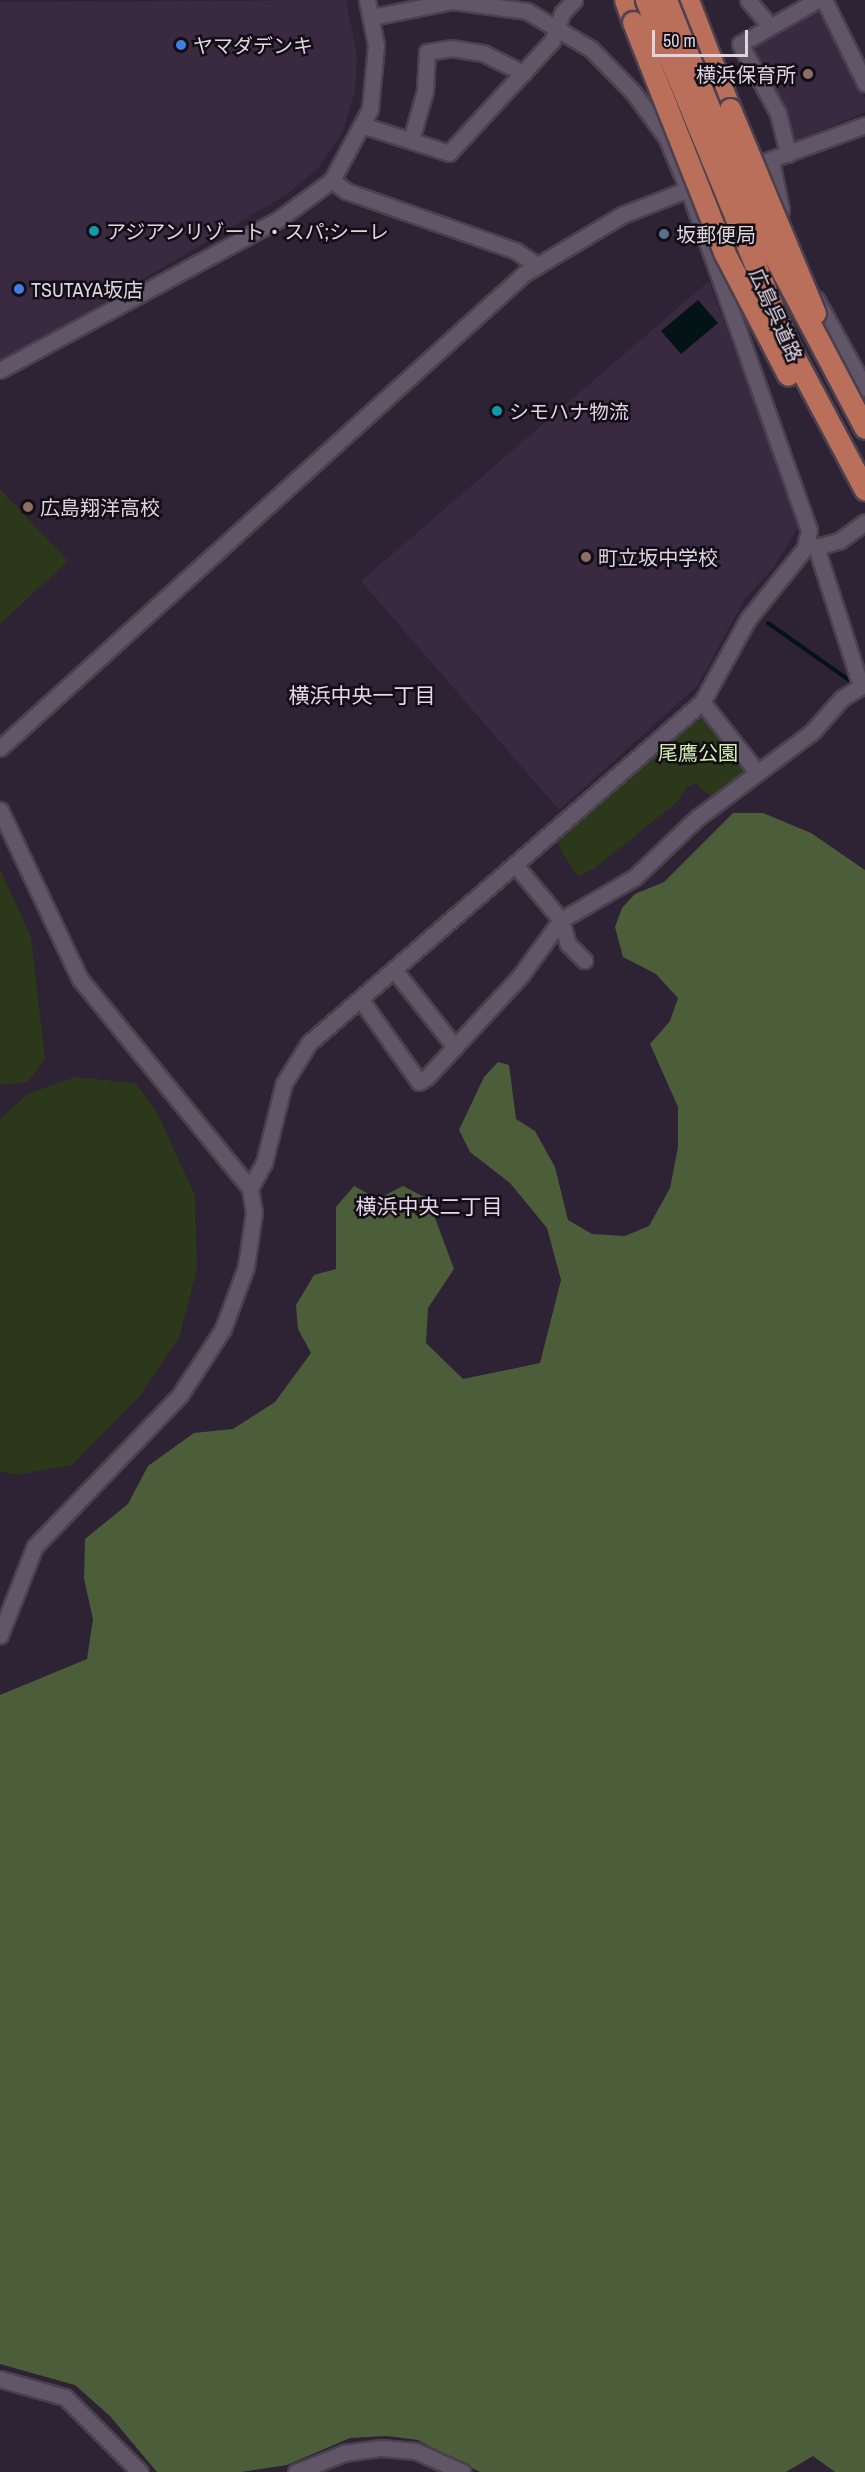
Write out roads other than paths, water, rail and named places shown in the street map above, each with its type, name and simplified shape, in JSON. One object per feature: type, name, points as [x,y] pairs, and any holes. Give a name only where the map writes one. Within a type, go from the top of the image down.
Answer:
[{"type":"highway","points":[[625,0],[725,254],[803,405],[865,500]]},
{"type":"highway","name":"広島呉道路","points":[[646,0],[789,345],[865,490]]},
{"type":"highway","name":"広島呉道路","points":[[666,0],[751,212],[865,428]]},
{"type":"highway","points":[[688,0],[799,280],[865,402]]},
{"type":"street","points":[[0,370],[279,219],[332,180],[365,126],[376,74],[372,17],[367,0]]},
{"type":"street","points":[[365,126],[449,153],[552,40],[558,25],[574,0]]},
{"type":"street","points":[[748,0],[770,26]]},
{"type":"street","points":[[788,154],[778,113],[740,44],[817,0]]},
{"type":"street","points":[[824,0],[865,83]]},
{"type":"street","points":[[361,1000],[419,1082],[455,1047],[521,975],[561,920],[635,877],[697,818],[813,732],[842,698],[863,685],[811,544],[805,509],[688,189],[666,137],[633,92],[591,49],[558,25],[527,10],[488,2],[453,1],[372,17]]},
{"type":"street","points":[[411,140],[425,91],[427,52],[451,48],[483,53],[523,73]]},
{"type":"street","points":[[0,748],[537,265],[622,215],[865,125]]},
{"type":"street","points":[[771,160],[777,196],[804,273],[865,388]]},
{"type":"street","points":[[332,180],[346,191],[516,252],[537,265]]},
{"type":"street","points":[[250,1188],[264,1162],[284,1083],[309,1043],[516,866],[702,702],[748,619],[811,544],[839,541],[865,522]]},
{"type":"street","points":[[702,702],[758,772]]},
{"type":"street","points":[[0,810],[80,979],[250,1188],[254,1212],[246,1267],[223,1329],[180,1395],[36,1546],[0,1635]]},
{"type":"street","points":[[516,866],[561,920],[568,944],[584,960]]},
{"type":"street","points":[[394,970],[455,1047]]},
{"type":"street","points":[[0,2379],[65,2397],[140,2472]]},
{"type":"street","points":[[296,2472],[344,2452],[381,2448],[416,2451],[463,2472]]},
{"type":"waterway","points":[[768,623],[853,683]]},
{"type":"place","name":"ヤマダデンキ","points":[[181,45]]},
{"type":"place","name":"横浜保育所","points":[[808,74]]},
{"type":"place","name":"アジアンリゾート・スパ;シーレ","points":[[94,231]]},
{"type":"place","name":"坂郵便局","points":[[664,234]]},
{"type":"place","name":"TSUTAYA坂店","points":[[19,289]]},
{"type":"place","name":"シモハナ物流","points":[[497,411]]},
{"type":"place","name":"広島翔洋高校","points":[[28,507]]},
{"type":"place","name":"町立坂中学校","points":[[586,557]]},
{"type":"district","name":"横浜中央一丁目","points":[[362,696]]},
{"type":"district","name":"横浜中央二丁目","points":[[429,1207]]},
{"type":"park label","name":"尾鷹公園","points":[[698,752]]}]
